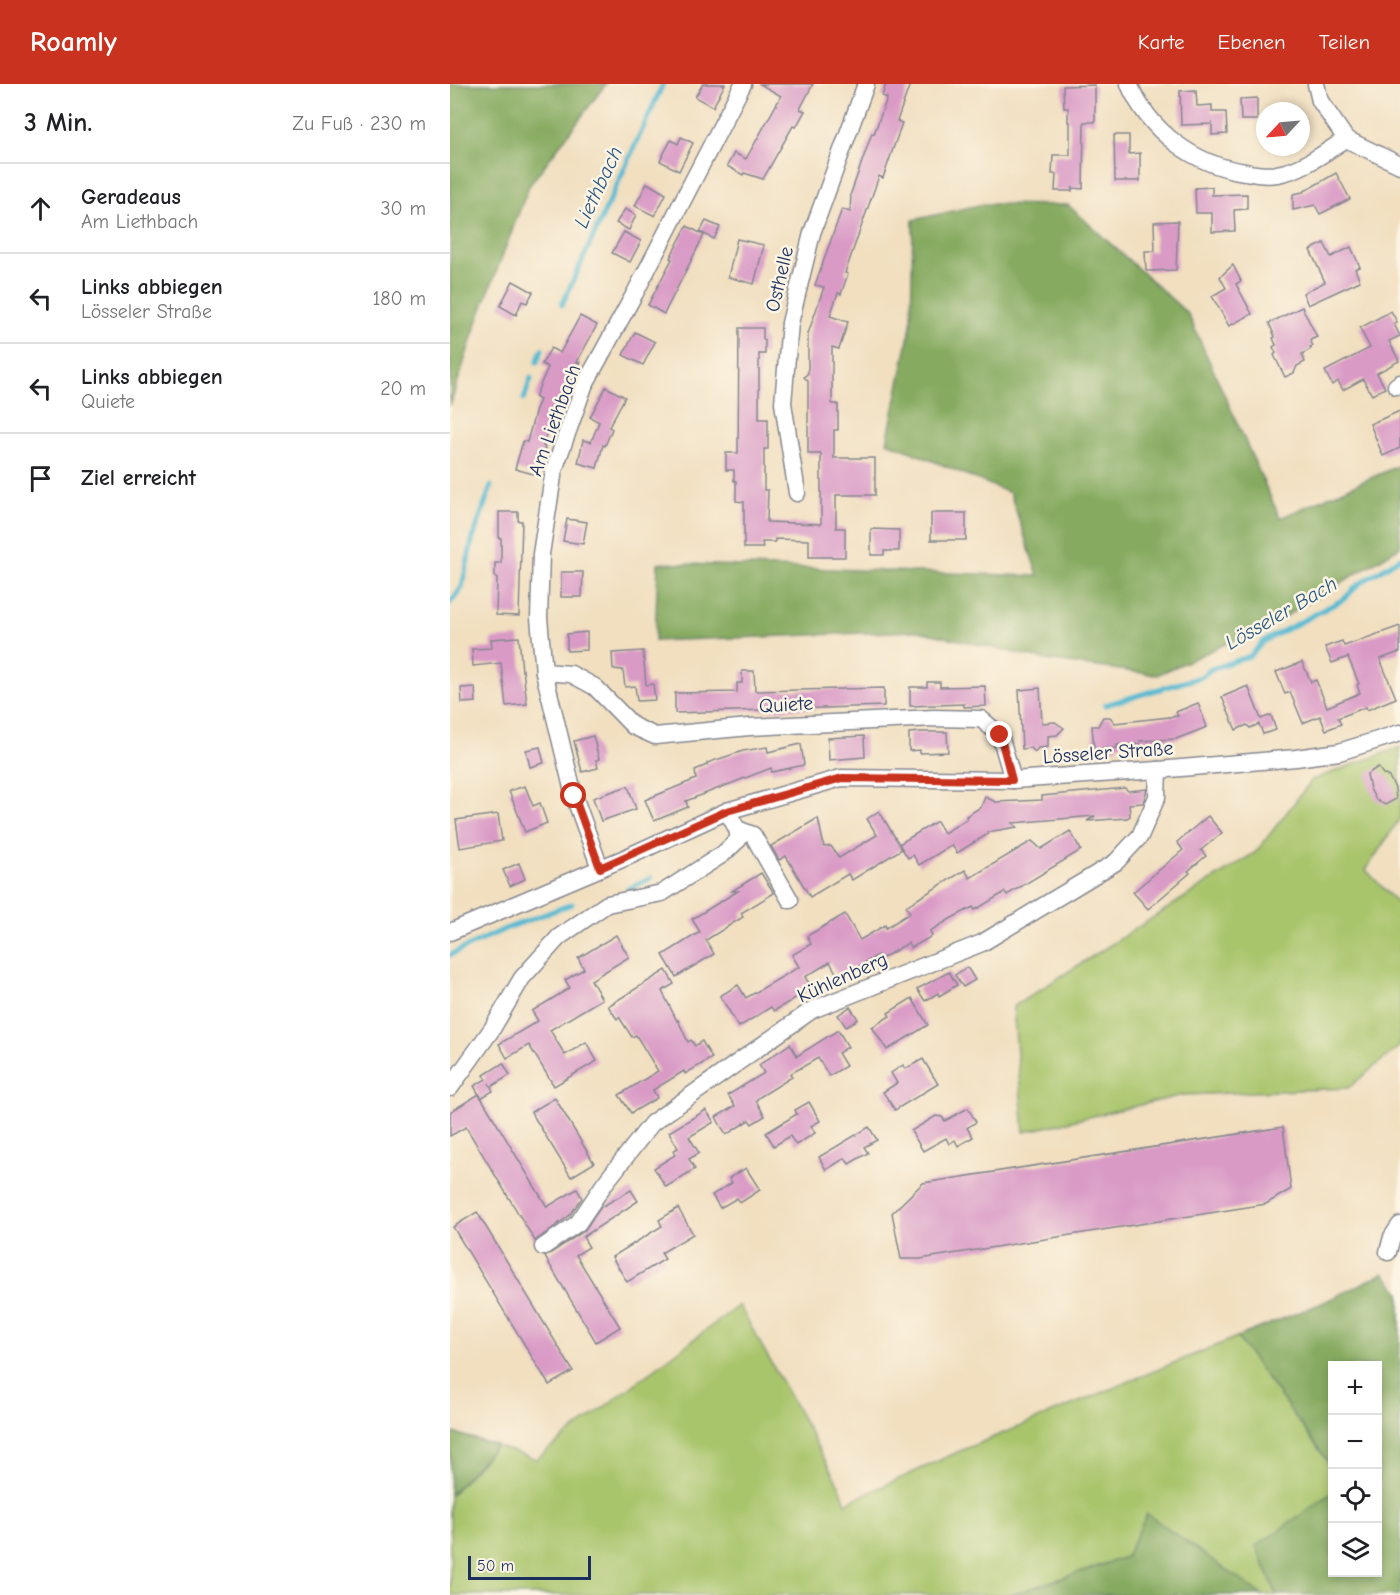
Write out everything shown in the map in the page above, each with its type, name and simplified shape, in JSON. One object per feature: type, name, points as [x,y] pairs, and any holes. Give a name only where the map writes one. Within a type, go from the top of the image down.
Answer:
[{"type":"street","name":"Am Liethbach","points":[[600,868],[574,796],[544,672],[539,618],[541,554],[554,470],[584,386],[743,84]]},
{"type":"street","name":"Osthelle","points":[[797,493],[783,403],[790,323],[812,233],[866,84]]},
{"type":"street","points":[[1128,84],[1147,116],[1166,137],[1210,163],[1232,170],[1275,175],[1291,171],[1346,139]]},
{"type":"street","points":[[1316,84],[1320,101],[1346,139],[1400,165]]},
{"type":"street","name":"Quiete","points":[[544,672],[571,674],[595,687],[633,726],[655,736],[749,727],[934,718],[981,719],[1000,735],[1012,780]]},
{"type":"street","name":"Lösseler Straße","points":[[450,932],[727,811],[842,778],[1012,780],[1158,770],[1339,752],[1400,733]]},
{"type":"street","name":"Kühlenberg","points":[[543,1247],[578,1223],[605,1183],[652,1123],[812,1010],[982,943],[1116,862],[1140,836],[1157,797],[1158,770]]},
{"type":"street","points":[[450,1088],[492,1029],[522,978],[559,937],[607,904],[662,893],[723,854],[739,839],[737,829],[727,811]]},
{"type":"street","points":[[737,829],[753,835],[790,900]]},
{"type":"street","points":[[1388,1252],[1392,1237],[1400,1225]]},
{"type":"green space","points":[[450,84],[606,84],[529,186],[476,325],[450,406]]},
{"type":"green space","points":[[983,204],[1068,205],[1188,314],[1280,518],[1400,465],[1400,547],[1281,619],[1157,675],[1046,660],[918,631],[655,641],[658,563],[1038,576],[1010,493],[887,442],[911,325],[913,220]]},
{"type":"green space","points":[[1400,747],[1400,818],[1366,870],[1400,906],[1400,1046],[1348,1088],[1183,1095],[1024,1132],[1013,1007],[1256,852],[1312,780]]},
{"type":"green space","points":[[1384,1273],[1400,1292],[1400,1595],[1277,1595],[1256,1546],[1328,1496],[1328,1577],[1382,1577],[1382,1361],[1328,1361],[1328,1462],[1237,1337],[1320,1304]]},
{"type":"green space","points":[[739,1305],[840,1487],[846,1503],[960,1451],[1237,1337],[1328,1462],[1328,1496],[1257,1546],[1277,1595],[1262,1595],[1148,1515],[1126,1557],[1011,1595],[450,1595],[450,1496],[496,1446],[536,1459]]},
{"type":"green space","points":[[450,1432],[496,1445],[450,1495]]},
{"type":"green space","points":[[1147,1514],[1262,1595],[1011,1595],[1126,1557]]},
{"type":"building","points":[[703,84],[725,84],[713,107],[695,97]]},
{"type":"building","points":[[760,84],[813,84],[800,109],[805,111],[796,127],[793,126],[763,179],[744,173],[743,175],[727,166],[734,153],[746,159],[781,96]]},
{"type":"building","points":[[886,84],[910,84],[897,121],[902,123],[883,178],[879,176],[845,273],[848,274],[841,294],[838,293],[830,316],[848,322],[839,349],[832,347],[832,404],[838,404],[838,430],[834,430],[834,458],[875,458],[875,495],[836,495],[836,528],[845,528],[845,557],[809,557],[809,540],[775,539],[775,542],[762,542],[763,548],[744,548],[744,502],[736,501],[734,470],[726,470],[726,453],[738,453],[739,328],[763,328],[763,339],[765,340],[765,354],[759,354],[759,419],[768,419],[768,449],[764,449],[764,490],[768,490],[767,522],[821,524],[821,454],[808,454],[808,381],[804,377],[808,373],[808,334],[824,287],[815,285],[842,209],[850,212],[851,193],[887,98],[882,96]]},
{"type":"building","points":[[1095,85],[1095,122],[1084,122],[1083,189],[1055,191],[1056,174],[1052,174],[1053,155],[1070,155],[1070,122],[1068,122],[1068,108],[1064,108],[1063,86]]},
{"type":"building","points":[[1196,90],[1197,106],[1212,105],[1212,112],[1226,112],[1227,134],[1212,135],[1212,124],[1181,125],[1180,91]]},
{"type":"building","points":[[1257,98],[1256,120],[1241,120],[1240,99]]},
{"type":"building","points":[[1114,135],[1129,135],[1129,154],[1140,153],[1140,181],[1115,181]]},
{"type":"building","points":[[681,137],[693,143],[679,171],[660,161],[671,140],[678,144]]},
{"type":"building","points":[[1336,173],[1350,199],[1320,214],[1315,205],[1293,210],[1293,194],[1303,192]]},
{"type":"building","points":[[647,183],[666,194],[655,216],[635,206]]},
{"type":"building","points":[[1212,187],[1212,195],[1247,194],[1247,209],[1234,210],[1235,231],[1212,232],[1212,213],[1196,213],[1195,188]]},
{"type":"building","points":[[625,209],[636,215],[629,230],[616,223]]},
{"type":"building","points":[[706,221],[720,227],[714,239],[700,232]]},
{"type":"building","points":[[1178,221],[1176,270],[1146,271],[1145,251],[1155,251],[1154,222]]},
{"type":"building","points":[[687,226],[704,235],[664,314],[648,305]]},
{"type":"building","points":[[624,232],[641,241],[630,262],[612,253]]},
{"type":"building","points":[[737,239],[764,245],[754,284],[728,277]]},
{"type":"building","points":[[1324,243],[1331,257],[1351,247],[1360,267],[1355,269],[1360,281],[1308,305],[1303,293],[1325,282],[1310,250]]},
{"type":"building","points":[[1233,265],[1241,281],[1236,284],[1252,314],[1229,326],[1212,296],[1226,288],[1220,277]]},
{"type":"building","points":[[513,281],[533,292],[527,303],[522,301],[516,315],[500,306]]},
{"type":"building","points":[[1302,307],[1317,337],[1310,340],[1313,346],[1310,347],[1311,349],[1302,354],[1305,362],[1297,366],[1294,373],[1285,377],[1274,355],[1276,353],[1273,347],[1276,345],[1273,338],[1275,337],[1269,323]]},
{"type":"building","points":[[1391,311],[1397,322],[1394,324],[1400,336],[1389,341],[1399,361],[1377,373],[1385,388],[1372,395],[1363,379],[1343,390],[1338,381],[1332,385],[1325,371],[1370,348],[1360,328]]},
{"type":"building","points":[[580,316],[597,325],[577,362],[580,363],[562,397],[565,398],[555,418],[551,416],[537,475],[515,469],[523,441],[527,442],[540,400],[535,397],[548,367],[542,364],[551,348],[560,353]]},
{"type":"building","points":[[635,332],[655,342],[643,365],[623,355]]},
{"type":"building","points":[[606,387],[625,397],[609,427],[612,429],[605,446],[603,445],[597,468],[578,463],[583,440],[591,442],[599,422],[590,417]]},
{"type":"building","points":[[1400,411],[1400,448],[1383,456],[1370,424]]},
{"type":"building","points":[[499,512],[518,512],[518,521],[522,521],[519,616],[496,615],[495,563],[501,563]]},
{"type":"building","points":[[931,513],[966,513],[966,540],[931,540]]},
{"type":"building","points":[[567,519],[587,522],[583,544],[563,541]]},
{"type":"building","points":[[871,529],[899,530],[899,551],[884,551],[884,555],[871,555]]},
{"type":"building","points":[[561,572],[583,572],[582,597],[561,597]]},
{"type":"building","points":[[1400,626],[1400,652],[1380,659],[1396,698],[1367,710],[1366,707],[1338,718],[1341,724],[1326,730],[1320,716],[1303,723],[1290,692],[1285,694],[1276,672],[1302,662],[1311,682],[1316,680],[1327,707],[1360,693],[1357,685],[1359,684],[1348,657],[1332,663],[1325,647],[1342,641],[1344,646]]},
{"type":"building","points":[[587,632],[587,650],[567,651],[567,634]]},
{"type":"building","points":[[519,637],[527,704],[506,706],[501,663],[473,666],[472,649],[492,648],[491,639]]},
{"type":"building","points":[[643,651],[646,685],[653,684],[655,700],[637,701],[635,686],[625,687],[623,670],[613,669],[612,653]]},
{"type":"building","points":[[742,671],[754,671],[755,691],[884,688],[884,706],[675,713],[675,693],[737,692],[737,683],[742,683]]},
{"type":"building","points":[[927,682],[940,682],[940,687],[985,686],[986,706],[964,707],[964,704],[910,706],[910,687],[927,687]]},
{"type":"building","points":[[1248,686],[1261,719],[1271,715],[1276,730],[1263,734],[1259,724],[1250,728],[1247,725],[1236,730],[1222,697]]},
{"type":"building","points":[[475,687],[476,702],[462,703],[461,688]]},
{"type":"building","points":[[1040,688],[1042,723],[1055,722],[1064,728],[1057,735],[1048,736],[1048,747],[1038,748],[1035,752],[1031,748],[1022,749],[1019,690]]},
{"type":"building","points":[[1198,703],[1207,727],[1176,739],[1140,741],[1140,744],[1117,745],[1117,748],[1094,749],[1092,726],[1098,726],[1103,717],[1110,717],[1115,723],[1178,716],[1176,712]]},
{"type":"building","points":[[947,732],[948,752],[909,751],[909,733]]},
{"type":"building","points":[[593,736],[599,759],[596,760],[598,768],[582,772],[574,741]]},
{"type":"building","points":[[864,736],[865,757],[829,760],[828,738]]},
{"type":"building","points":[[801,744],[804,765],[772,772],[771,768],[686,801],[688,807],[654,821],[645,800],[696,779],[695,770],[707,763],[743,751],[767,747],[768,752]]},
{"type":"building","points":[[540,747],[544,763],[530,767],[526,750]]},
{"type":"building","points":[[1378,767],[1383,774],[1389,777],[1395,788],[1396,799],[1385,805],[1376,800],[1370,789],[1367,774]]},
{"type":"building","points":[[525,786],[533,806],[540,803],[547,823],[525,832],[509,791]]},
{"type":"building","points":[[628,786],[636,809],[601,821],[593,798]]},
{"type":"building","points":[[1125,788],[1128,791],[1147,789],[1143,803],[1129,804],[1130,816],[1127,818],[1087,821],[1095,816],[1012,823],[1017,827],[987,832],[988,834],[957,853],[952,845],[919,865],[913,855],[908,858],[899,844],[937,821],[944,833],[981,807],[985,797],[996,802],[1042,800],[1042,796]]},
{"type":"building","points":[[879,811],[902,849],[852,880],[848,874],[810,897],[786,856],[779,860],[771,846],[818,818],[824,847],[831,846],[839,858],[877,835],[867,819]]},
{"type":"building","points":[[498,814],[502,841],[460,848],[456,820]]},
{"type":"building","points":[[1208,816],[1222,833],[1201,850],[1206,856],[1188,871],[1190,873],[1148,909],[1133,892],[1183,850],[1177,842]]},
{"type":"building","points":[[1070,831],[1081,850],[1007,895],[1005,892],[975,910],[973,907],[952,918],[930,931],[932,936],[911,948],[908,943],[881,959],[878,955],[839,978],[830,962],[805,977],[812,988],[774,1011],[771,1007],[739,1027],[720,996],[738,985],[746,998],[799,967],[792,955],[811,944],[807,936],[845,914],[860,940],[910,913],[906,906],[965,870],[970,878],[1032,841],[1041,849]]},
{"type":"building","points":[[519,863],[525,879],[510,886],[503,870]]},
{"type":"building","points":[[761,873],[774,893],[741,913],[743,917],[706,940],[714,954],[676,977],[663,955],[700,932],[692,919],[738,891],[732,891]]},
{"type":"building","points":[[616,935],[629,957],[591,980],[602,999],[550,1030],[565,1055],[586,1042],[597,1061],[554,1086],[529,1045],[507,1058],[499,1044],[538,1021],[532,1011],[570,988],[565,980],[584,969],[578,958]]},
{"type":"building","points":[[967,967],[975,980],[963,987],[955,975]]},
{"type":"building","points":[[666,970],[674,984],[662,991],[677,1021],[688,1042],[691,1040],[695,1046],[702,1041],[712,1058],[685,1074],[684,1071],[653,1090],[657,1098],[631,1113],[619,1095],[658,1071],[636,1035],[632,1037],[619,1017],[617,1019],[608,1006]]},
{"type":"building","points":[[949,972],[957,985],[925,1001],[917,989]]},
{"type":"building","points":[[912,998],[928,1025],[887,1050],[872,1027],[890,1016],[888,1013]]},
{"type":"building","points":[[850,1007],[858,1019],[846,1027],[838,1015]]},
{"type":"building","points":[[838,1030],[848,1047],[838,1053],[846,1066],[829,1076],[818,1058],[790,1074],[792,1077],[756,1101],[765,1116],[752,1124],[749,1120],[726,1135],[716,1117],[735,1106],[728,1095],[764,1073],[759,1065],[790,1044],[797,1056]]},
{"type":"building","points":[[923,1059],[938,1084],[895,1110],[883,1092],[897,1083],[891,1073],[903,1065],[905,1069]]},
{"type":"building","points":[[503,1063],[510,1075],[491,1087],[493,1091],[481,1098],[474,1086],[486,1079],[484,1075]]},
{"type":"building","points":[[479,1094],[547,1207],[577,1189],[582,1198],[570,1215],[535,1241],[466,1127],[450,1136],[450,1112]]},
{"type":"building","points":[[555,1098],[594,1163],[571,1177],[531,1112]]},
{"type":"building","points":[[809,1102],[820,1121],[811,1126],[815,1133],[796,1145],[790,1136],[774,1146],[766,1133],[797,1114],[795,1110]]},
{"type":"building","points":[[968,1108],[976,1122],[967,1128],[973,1137],[958,1146],[955,1140],[949,1144],[946,1138],[923,1151],[911,1131],[936,1116],[942,1117],[945,1121]]},
{"type":"building","points":[[706,1110],[714,1122],[689,1137],[699,1153],[689,1159],[695,1169],[666,1187],[654,1168],[675,1155],[673,1151],[678,1148],[669,1132]]},
{"type":"building","points":[[869,1127],[877,1140],[864,1147],[868,1153],[849,1164],[845,1158],[826,1170],[819,1157]]},
{"type":"building","points":[[1283,1127],[1291,1189],[1266,1204],[920,1259],[901,1259],[892,1213],[923,1183]]},
{"type":"building","points":[[746,1168],[760,1190],[740,1203],[737,1198],[720,1208],[712,1195],[732,1183],[729,1178]]},
{"type":"building","points":[[631,1190],[638,1201],[583,1237],[589,1247],[576,1255],[620,1327],[596,1342],[545,1257],[584,1231],[601,1207]]},
{"type":"building","points":[[678,1208],[693,1234],[661,1253],[665,1259],[627,1282],[612,1257],[662,1226],[659,1220]]},
{"type":"building","points":[[477,1212],[573,1371],[549,1385],[453,1227]]},
{"type":"waterway","name":"Liethbach","points":[[562,305],[663,84]]},
{"type":"waterway","name":"Liethbach","points":[[537,362],[542,349]]},
{"type":"waterway","name":"Liethbach","points":[[524,399],[531,378]]},
{"type":"waterway","name":"Liethbach","points":[[450,603],[462,587],[472,541],[491,486]]},
{"type":"waterway","name":"Lösseler Bach","points":[[1105,705],[1201,677],[1211,669],[1250,656],[1264,641],[1344,599],[1359,584],[1400,558]]},
{"type":"waterway","name":"Lösseler Bach","points":[[628,889],[651,878]]},
{"type":"waterway","name":"Lösseler Bach","points":[[450,955],[505,929],[572,904]]},
{"type":"route","points":[[574,796],[600,868],[727,811],[842,778],[1012,780],[1000,735]]}]
